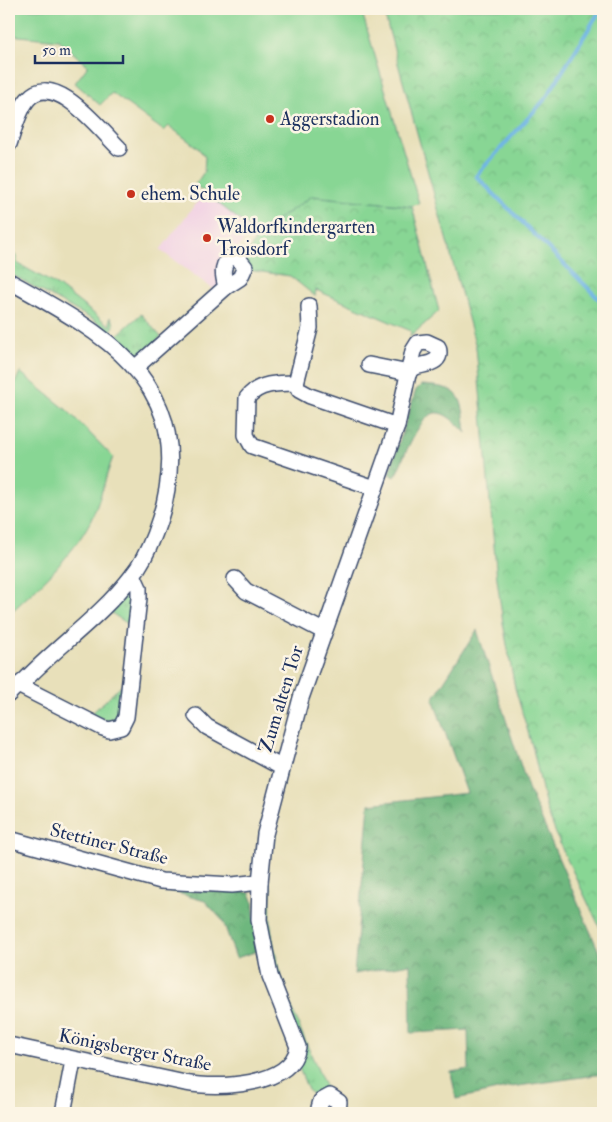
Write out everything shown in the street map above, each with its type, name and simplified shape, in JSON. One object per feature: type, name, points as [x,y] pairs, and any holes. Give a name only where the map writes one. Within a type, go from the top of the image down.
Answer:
[{"type":"street","points":[[9,144],[24,105],[34,94],[47,90],[60,94],[70,101],[119,148]]},
{"type":"street","points":[[9,281],[94,330],[136,367],[159,405],[169,434],[172,461],[164,510],[133,575],[95,614],[13,689],[109,730],[121,726],[126,716],[139,598],[139,588],[133,575]]},
{"type":"street","points":[[136,367],[226,287]]},
{"type":"street","points":[[308,306],[310,328],[296,383],[300,390],[310,396],[397,426]]},
{"type":"street","name":"Zum alten Tor","points":[[298,1047],[278,999],[267,964],[259,920],[260,882],[265,834],[281,767],[323,631],[397,426],[410,371],[369,365]]},
{"type":"street","points":[[296,383],[266,385],[256,389],[247,398],[246,434],[252,446],[375,488]]},
{"type":"street","points":[[235,579],[246,591],[323,631]]},
{"type":"street","points":[[196,716],[207,727],[281,767]]},
{"type":"street","name":"Stettiner Straße","points":[[9,840],[161,881],[232,885],[260,882]]},
{"type":"street","name":"Königsberger Straße","points":[[9,1045],[73,1061],[185,1084],[226,1085],[261,1079],[283,1071],[296,1057],[298,1047]]},
{"type":"street","points":[[63,1113],[73,1061]]},
{"type":"street","points":[[321,1113],[319,1108],[321,1101],[330,1096],[339,1102],[338,1113]]},
{"type":"shaded area","name":"Waldorfkindergarten Troisdorf","points":[[207,189],[251,229],[237,251],[233,248],[223,260],[218,286],[213,289],[160,250]]},
{"type":"green space","name":"Aggerstadion","points":[[9,9],[361,9],[419,203],[412,206],[312,196],[259,232],[251,229],[195,185],[204,172],[205,157],[198,148],[169,126],[164,131],[112,93],[100,105],[75,83],[88,66],[59,40],[9,35]]},
{"type":"green space","points":[[383,9],[603,9],[603,934],[563,851],[547,811],[533,749],[515,688],[497,579],[476,347]]},
{"type":"green space","points":[[312,196],[412,206],[439,311],[410,337],[411,331],[316,290],[315,296],[290,276],[248,270],[245,260],[259,232]]},
{"type":"green space","points":[[9,252],[17,256],[17,263],[58,286],[110,326],[110,317],[114,326],[110,332],[95,321],[9,273]]},
{"type":"green space","points":[[141,314],[161,337],[137,355],[116,336]]},
{"type":"green space","points":[[20,372],[68,411],[113,457],[97,506],[82,535],[64,560],[9,614],[9,397]]},
{"type":"green space","points":[[421,385],[445,388],[457,396],[463,410],[466,433],[446,416],[439,413],[432,414],[425,419],[412,438],[395,477],[389,474],[416,390]]},
{"type":"green space","points":[[126,594],[132,599],[128,624],[107,610]]},
{"type":"green space","points":[[477,630],[528,788],[603,961],[603,1074],[511,1087],[456,1099],[451,1072],[469,1069],[468,1030],[411,1033],[410,964],[354,974],[369,804],[467,793],[433,699]]},
{"type":"green space","points":[[121,686],[120,717],[115,724],[91,714]]},
{"type":"green space","points":[[170,888],[250,893],[253,901],[258,951],[236,958],[223,921],[205,901],[170,891]]},
{"type":"green space","points":[[264,888],[271,888],[270,914],[273,941],[286,992],[327,1091],[314,1095],[308,1090],[299,1068],[303,1052],[274,969],[266,923]]},
{"type":"waterway","points":[[601,9],[546,98],[476,176],[603,303]]},
{"type":"place","name":"Aggerstadion","points":[[270,119]]},
{"type":"place","name":"ehem. Schule","points":[[131,194]]},
{"type":"place","name":"Waldorfkindergarten Troisdorf","points":[[207,238]]}]
